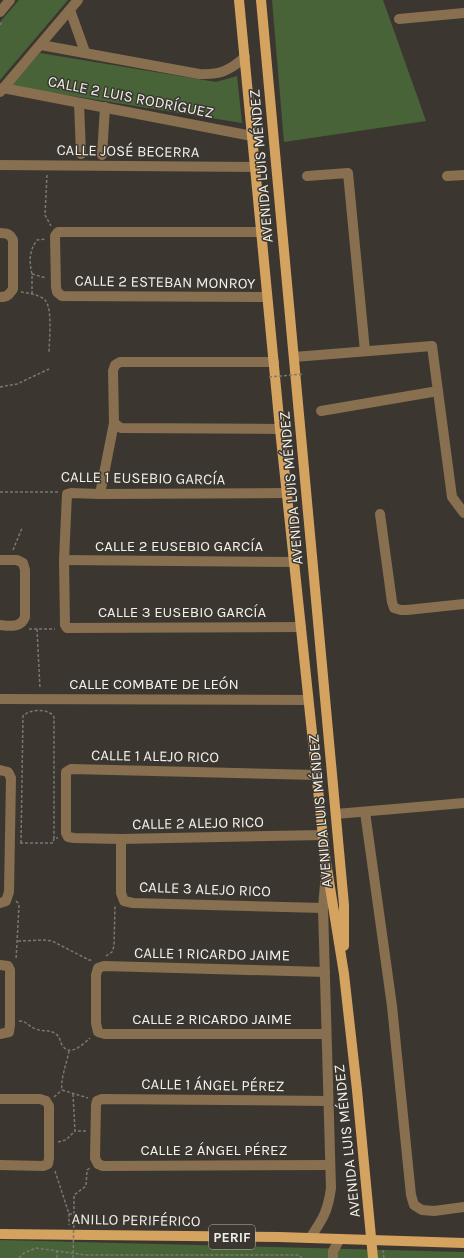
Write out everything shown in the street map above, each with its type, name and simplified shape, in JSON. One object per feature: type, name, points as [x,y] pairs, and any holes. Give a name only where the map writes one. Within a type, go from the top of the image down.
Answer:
[{"type":"main road","name":"AVENIDA LUIS MÉNDEZ","points":[[239,0],[256,167],[267,298],[308,700],[326,866],[344,974],[373,1258]]},
{"type":"main road","name":"AVENIDA LUIS MÉNDEZ","points":[[261,0],[344,905],[344,974]]},
{"type":"main road","name":"ANILLO PERIFÉRICO","points":[[0,1234],[310,1238],[464,1243]]},
{"type":"street","points":[[0,12],[10,0]]},
{"type":"street","points":[[2,90],[78,0]]},
{"type":"street","points":[[70,10],[85,52]]},
{"type":"street","points":[[399,19],[464,13]]},
{"type":"street","points":[[41,45],[199,74],[222,72],[232,68],[245,57]]},
{"type":"street","name":"CALLE 2 LUIS RODRÍGUEZ","points":[[2,90],[105,107],[252,136]]},
{"type":"street","points":[[78,103],[81,154]]},
{"type":"street","points":[[102,154],[105,107]]},
{"type":"street","name":"CALLE JOSÉ BECERRA","points":[[0,165],[256,167]]},
{"type":"street","points":[[307,176],[348,173],[365,352]]},
{"type":"street","points":[[447,176],[464,175]]},
{"type":"street","points":[[56,280],[59,234],[261,232]]},
{"type":"street","points":[[3,233],[10,235],[12,240],[5,295]]},
{"type":"street","name":"CALLE 2 ESTEBAN MONROY","points":[[56,280],[57,292],[62,296],[267,298]]},
{"type":"street","points":[[294,358],[432,346],[452,497],[464,513]]},
{"type":"street","points":[[100,494],[114,422],[113,371],[115,365],[120,362],[274,362]]},
{"type":"street","points":[[321,411],[438,391]]},
{"type":"street","points":[[114,422],[121,428],[280,429]]},
{"type":"street","points":[[66,626],[64,560],[67,494],[72,493]]},
{"type":"street","name":"CALLE 1 EUSEBIO GARCÍA","points":[[72,493],[287,493]]},
{"type":"street","points":[[380,514],[394,608],[407,610],[464,604]]},
{"type":"street","points":[[0,626],[18,626],[23,622],[25,617],[25,570],[22,563],[9,560]]},
{"type":"street","name":"CALLE 2 EUSEBIO GARCÍA","points":[[64,560],[294,562]]},
{"type":"street","name":"CALLE 3 EUSEBIO GARCÍA","points":[[66,626],[301,627]]},
{"type":"street","name":"CALLE COMBATE DE LEÓN","points":[[0,699],[308,700]]},
{"type":"street","name":"CALLE 1 ALEJO RICO","points":[[74,838],[68,837],[66,833],[66,772],[71,769],[316,775]]},
{"type":"street","points":[[0,770],[8,772],[11,778],[6,838],[9,892],[3,902]]},
{"type":"street","points":[[336,814],[464,803]]},
{"type":"street","points":[[365,812],[392,1006],[411,1195],[414,1205],[422,1210],[434,1211],[464,1207]]},
{"type":"street","name":"CALLE 2 ALEJO RICO","points":[[74,838],[121,839],[323,835]]},
{"type":"street","name":"CALLE 3 ALEJO RICO","points":[[121,839],[121,894],[124,901],[132,903],[323,908]]},
{"type":"street","name":"AVENIDA LUIS MÉNDEZ","points":[[310,1238],[329,1205],[331,1188],[323,908],[326,866]]},
{"type":"street","points":[[97,964],[96,1024],[98,1032]]},
{"type":"street","name":"CALLE 1 RICARDO JAIME","points":[[97,964],[104,966],[325,972]]},
{"type":"street","points":[[4,965],[10,970],[10,1020],[4,1033]]},
{"type":"street","name":"CALLE 2 RICARDO JAIME","points":[[98,1032],[105,1034],[326,1034]]},
{"type":"street","points":[[0,1099],[40,1099],[46,1101],[49,1106],[48,1164],[43,1166],[0,1165]]},
{"type":"street","name":"CALLE 1 ÁNGEL PÉREZ","points":[[97,1101],[102,1099],[328,1102]]},
{"type":"street","points":[[97,1101],[95,1158],[98,1164]]},
{"type":"street","name":"CALLE 2 ÁNGEL PÉREZ","points":[[98,1164],[103,1166],[330,1165]]},
{"type":"street","points":[[333,1258],[333,1251],[340,1239]]},
{"type":"path","points":[[32,294],[32,274],[29,257],[34,244],[40,238],[59,234],[45,216],[47,165]]},
{"type":"path","points":[[32,274],[56,280]]},
{"type":"path","points":[[5,295],[32,294],[44,299],[48,304],[50,311],[49,353]]},
{"type":"path","points":[[0,387],[13,385],[49,369]]},
{"type":"path","points":[[269,377],[304,374]]},
{"type":"path","name":"CALLE 1 EUSEBIO GARCÍA","points":[[0,492],[72,493]]},
{"type":"path","points":[[9,560],[22,528]]},
{"type":"path","points":[[18,626],[25,630],[66,626]]},
{"type":"path","points":[[36,629],[40,699]]},
{"type":"path","points":[[6,838],[21,843],[53,844],[54,716],[49,712],[32,711],[26,712],[23,716],[21,843]]},
{"type":"path","points":[[54,838],[74,838]]},
{"type":"path","points":[[18,941],[45,940],[52,942],[97,964],[112,952],[114,946],[115,907],[121,894]]},
{"type":"path","points":[[3,902],[15,901],[18,903],[17,958],[16,962],[4,965]]},
{"type":"path","points":[[10,1020],[24,1021],[37,1030],[55,1033],[59,1036],[64,1048],[69,1051],[76,1050],[98,1032]]},
{"type":"path","points":[[69,1051],[65,1072],[61,1080],[61,1087],[64,1092],[97,1101]]},
{"type":"path","points":[[73,1094],[75,1131]]},
{"type":"path","points":[[49,1143],[66,1140],[75,1131],[96,1131]]},
{"type":"path","points":[[48,1164],[54,1170],[69,1214],[69,1234]]},
{"type":"path","points":[[73,1258],[74,1195],[86,1186],[87,1170],[98,1164]]},
{"type":"path","points":[[69,1214],[74,1214]]},
{"type":"path","points":[[19,1258],[24,1253],[36,1248],[78,1254],[298,1255],[302,1258]]},
{"type":"path","points":[[57,1251],[57,1258]]},
{"type":"green space","points":[[19,0],[68,0],[0,80],[0,22]]},
{"type":"green space","points":[[272,0],[383,0],[426,121],[284,142]]},
{"type":"green space","points":[[40,53],[216,82],[237,76],[242,123],[10,86]]},
{"type":"green space","points":[[0,1240],[464,1252],[464,1258],[0,1258]]}]
